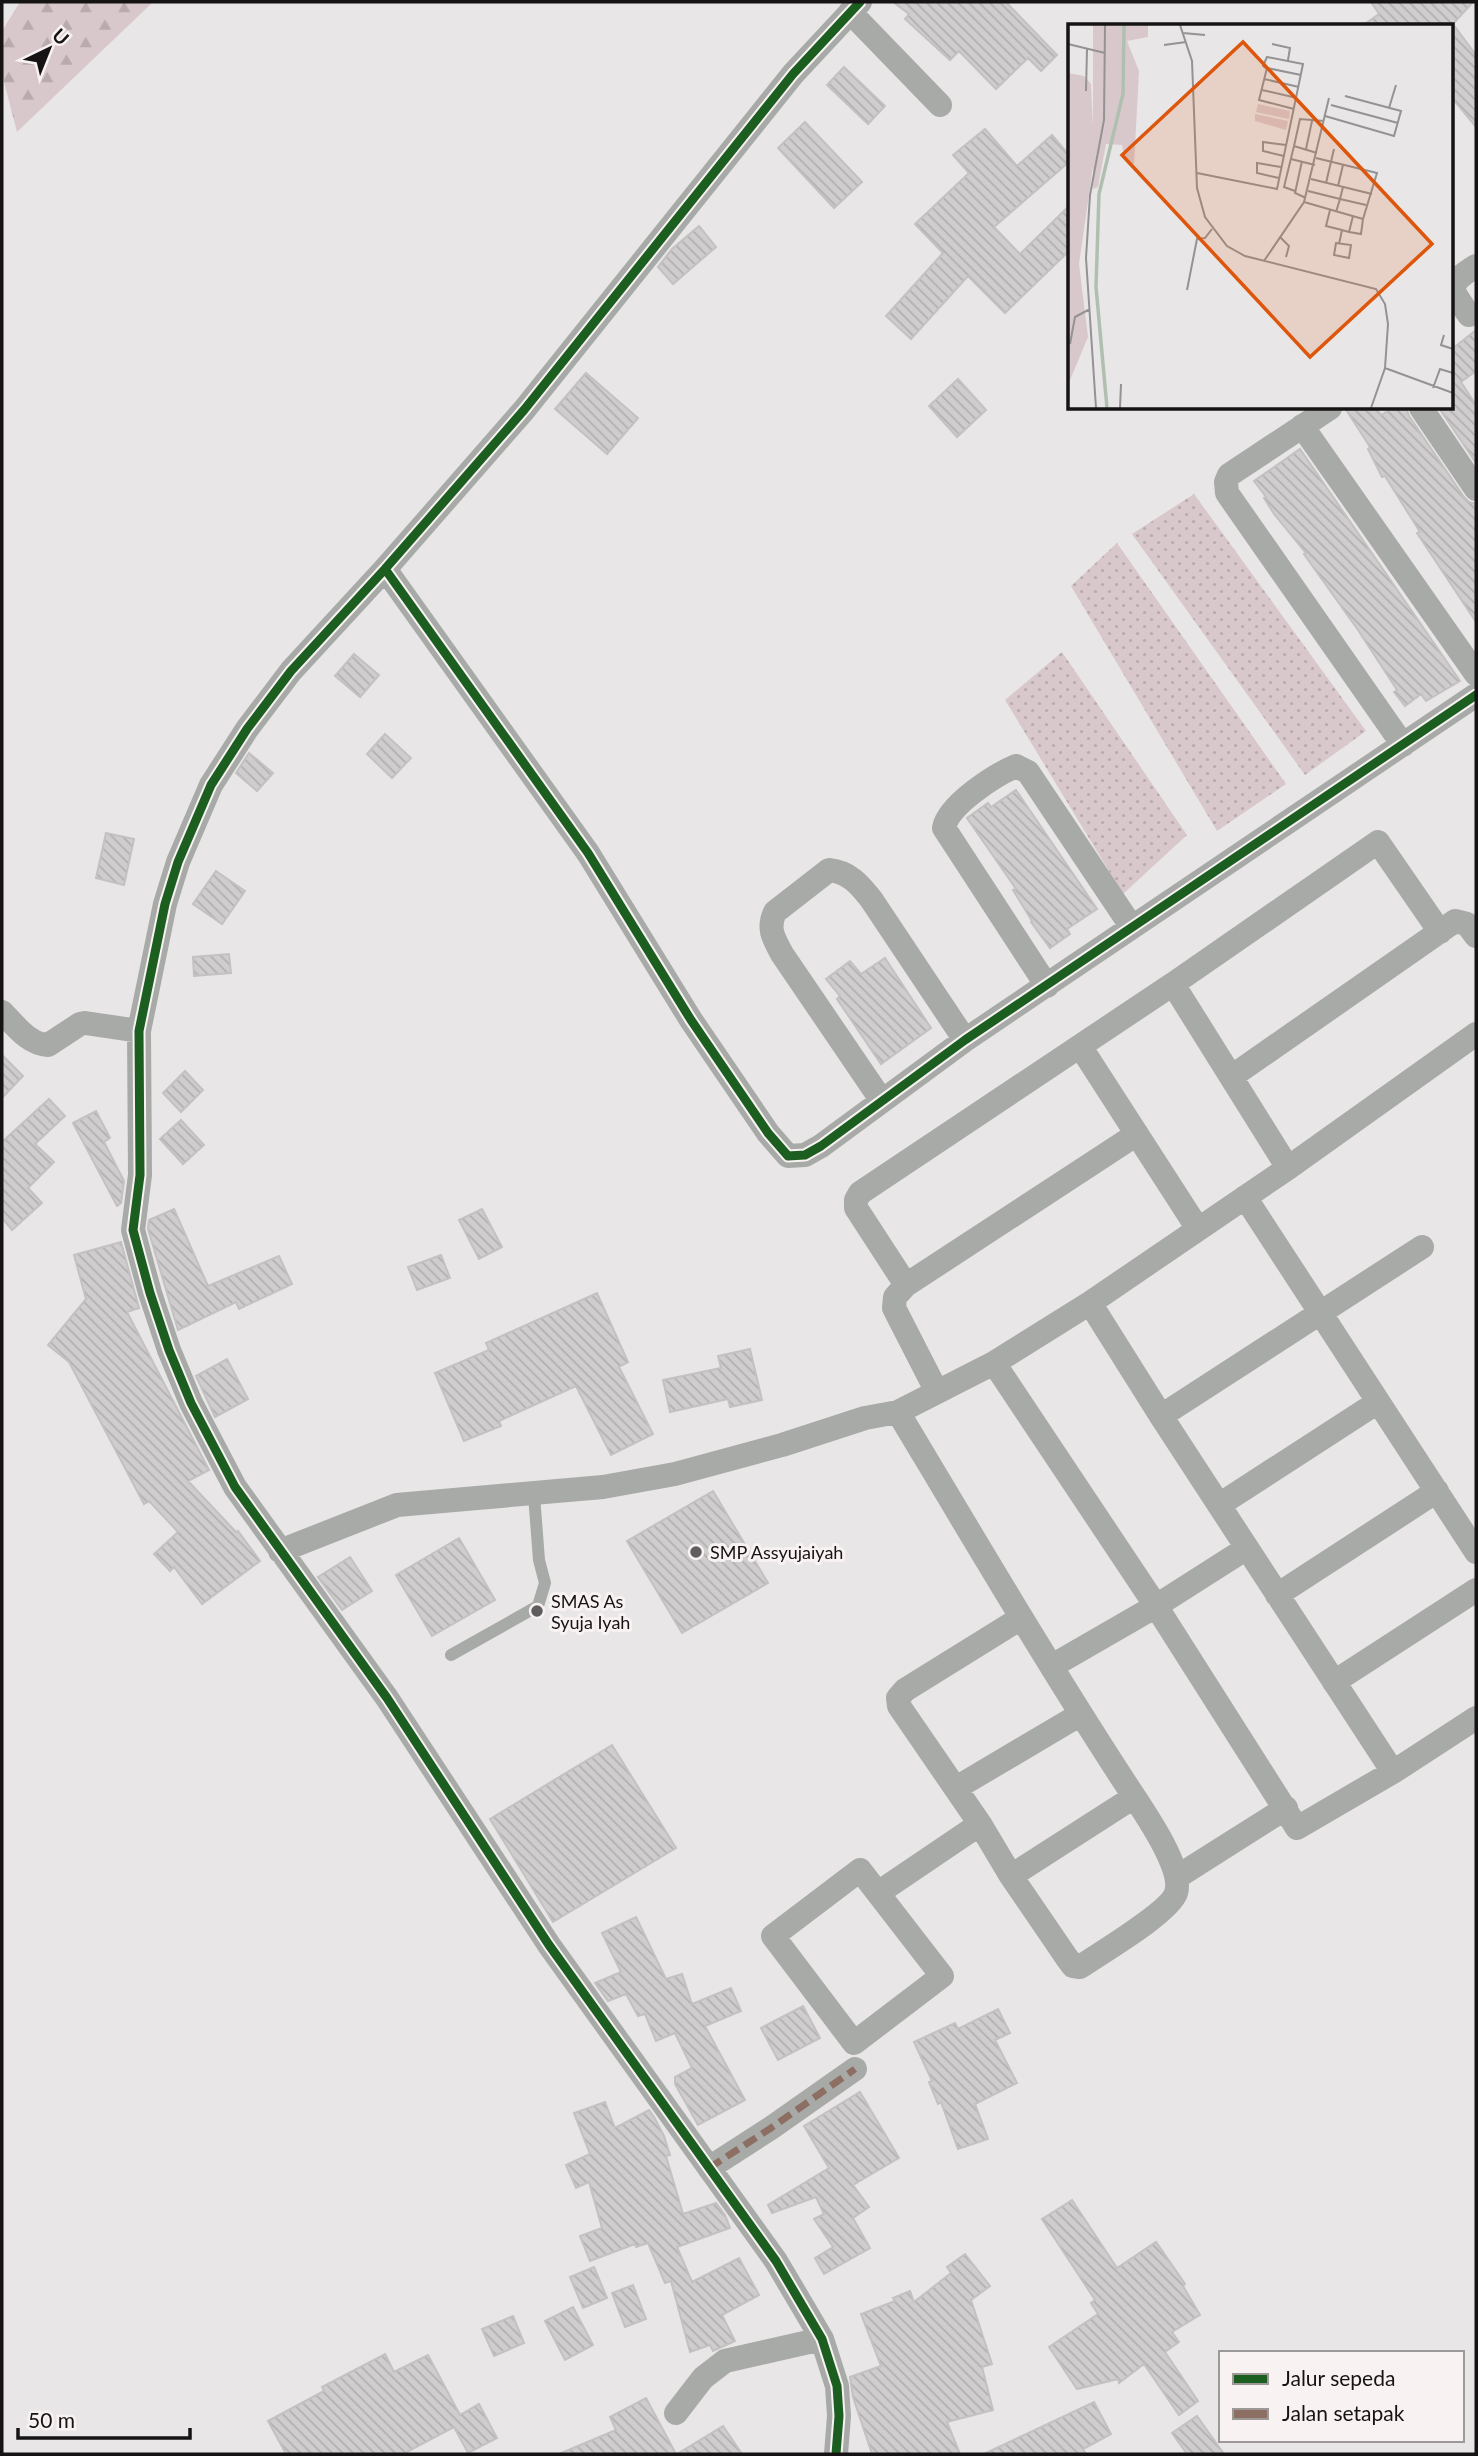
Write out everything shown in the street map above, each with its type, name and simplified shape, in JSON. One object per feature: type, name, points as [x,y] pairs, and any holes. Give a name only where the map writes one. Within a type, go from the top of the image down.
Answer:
[{"type":"street","points":[[836,2454],[839,2416],[837,2386],[822,2339],[776,2261],[549,1945],[387,1698],[235,1487],[191,1403],[169,1350],[133,1230],[140,1175],[139,1031],[165,904],[178,862],[211,785],[247,729],[291,671],[386,569],[524,410],[793,74],[855,7],[940,105]]},
{"type":"street","points":[[1454,286],[1457,278],[1476,266]]},
{"type":"street","points":[[1454,293],[1466,318]]},
{"type":"street","points":[[1327,410],[1229,475],[1226,482],[1227,493],[1403,746]]},
{"type":"street","points":[[1423,410],[1476,489]]},
{"type":"street","points":[[1302,426],[1476,674]]},
{"type":"street","points":[[386,569],[588,853],[691,1020],[768,1133],[788,1156],[805,1155],[821,1146],[965,1040],[1476,695]]},
{"type":"street","points":[[1047,986],[944,828],[946,818],[956,807],[1001,773],[1016,766],[1028,772],[1131,926]]},
{"type":"street","points":[[906,1285],[856,1208],[856,1199],[860,1193],[1173,984],[1378,842],[1440,932]]},
{"type":"street","points":[[882,1101],[782,954],[771,932],[771,920],[775,912],[828,870],[841,871],[856,880],[965,1040]]},
{"type":"street","points":[[1231,1077],[1455,921],[1467,924],[1476,936]]},
{"type":"street","points":[[1173,984],[1288,1168]]},
{"type":"street","points":[[2,1012],[26,1035],[48,1045],[85,1023],[139,1031]]},
{"type":"street","points":[[280,1551],[397,1506],[534,1495],[603,1487],[675,1474],[782,1445],[865,1418],[898,1412],[994,1363],[1090,1303],[1288,1168],[1476,1034]]},
{"type":"street","points":[[1080,1046],[1198,1229]]},
{"type":"street","points":[[937,1392],[894,1308],[895,1297],[906,1285],[1137,1134]]},
{"type":"street","points":[[1245,1197],[1476,1552]]},
{"type":"street","points":[[1161,1416],[1422,1247]]},
{"type":"street","points":[[1090,1303],[1393,1772]]},
{"type":"street","points":[[994,1363],[1156,1606],[1297,1828],[1393,1772],[1476,1718]]},
{"type":"street","points":[[1219,1505],[1378,1402]]},
{"type":"street","points":[[898,1412],[1021,1618],[1172,1860],[1177,1877],[1176,1893],[1166,1908],[1080,1967],[1073,1966],[1067,1958],[899,1706],[898,1698],[905,1690],[1021,1618]]},
{"type":"street","points":[[1277,1595],[1437,1491]]},
{"type":"street","points":[[1052,1666],[1156,1606],[1247,1548]]},
{"type":"street","points":[[1334,1682],[1476,1590]]},
{"type":"street","points":[[956,1788],[1081,1714]]},
{"type":"street","points":[[1011,1876],[1134,1797]]},
{"type":"street","points":[[1177,1877],[1286,1808]]},
{"type":"street","points":[[878,1893],[979,1824]]},
{"type":"street","points":[[860,1870],[878,1893],[942,1976],[854,2043],[773,1936],[860,1870]]},
{"type":"street","points":[[709,2168],[855,2069]]},
{"type":"street","points":[[676,2413],[703,2378],[724,2361],[822,2339]]},
{"type":"lane","points":[[451,1655],[538,1606],[545,1583],[539,1560],[534,1495]]},
{"type":"green space","points":[[20,2],[153,2],[17,132],[2,74],[2,31]]},
{"type":"green space","points":[[1194,494],[1366,731],[1305,775],[1132,534]]},
{"type":"green space","points":[[1117,543],[1286,784],[1217,831],[1071,586]]},
{"type":"green space","points":[[1062,652],[1187,835],[1123,894],[1005,700]]},
{"type":"building","points":[[893,2],[1006,2],[1057,55],[1041,71],[1028,58],[996,89],[959,51],[950,60],[905,19],[909,14]]},
{"type":"building","points":[[1371,2],[1473,2],[1453,24],[1365,24],[1379,14]]},
{"type":"building","points":[[1454,25],[1476,55],[1476,127],[1454,100]]},
{"type":"building","points":[[844,67],[885,106],[868,124],[827,85]]},
{"type":"building","points":[[805,122],[862,182],[834,208],[778,148]]},
{"type":"building","points":[[985,129],[1017,166],[1052,135],[1068,154],[1068,163],[994,227],[1020,254],[1068,207],[1068,252],[1005,313],[968,276],[911,339],[886,316],[943,253],[915,224],[969,173],[953,155]]},
{"type":"building","points":[[699,226],[716,247],[673,284],[658,267],[672,249]]},
{"type":"building","points":[[1476,330],[1476,371],[1461,382],[1476,405],[1476,463],[1440,410],[1454,410],[1454,347]]},
{"type":"building","points":[[586,373],[638,418],[607,454],[555,409]]},
{"type":"building","points":[[958,379],[986,410],[957,437],[929,406]]},
{"type":"building","points":[[1346,410],[1377,410],[1381,415],[1390,410],[1407,410],[1464,497],[1476,504],[1476,622],[1417,533],[1420,532],[1385,476],[1382,477],[1368,449],[1370,447]]},
{"type":"building","points":[[1300,449],[1460,681],[1426,701],[1421,694],[1405,706],[1394,692],[1397,690],[1358,630],[1304,554],[1306,553],[1274,514],[1254,481]]},
{"type":"building","points":[[354,654],[379,675],[360,697],[335,676]]},
{"type":"building","points":[[385,734],[411,758],[392,778],[367,754]]},
{"type":"building","points":[[249,753],[273,773],[257,791],[236,773]]},
{"type":"building","points":[[1016,790],[1097,909],[1067,929],[1070,934],[1050,948],[1031,922],[1013,890],[1016,889],[967,818],[988,803],[991,807]]},
{"type":"building","points":[[106,833],[134,839],[124,885],[96,878]]},
{"type":"building","points":[[216,871],[245,891],[222,924],[193,904]]},
{"type":"building","points":[[229,954],[231,973],[194,976],[193,957]]},
{"type":"building","points":[[885,958],[931,1028],[881,1064],[837,999],[840,996],[826,979],[850,961],[861,974]]},
{"type":"building","points":[[2,1055],[23,1076],[2,1098]]},
{"type":"building","points":[[185,1071],[203,1090],[181,1112],[163,1093]]},
{"type":"building","points":[[49,1099],[65,1116],[35,1144],[54,1162],[28,1188],[42,1203],[12,1230],[2,1218],[2,1142]]},
{"type":"building","points":[[96,1111],[110,1138],[104,1142],[124,1181],[121,1203],[117,1206],[73,1123]]},
{"type":"building","points":[[181,1120],[204,1145],[183,1164],[160,1139]]},
{"type":"building","points":[[174,1209],[208,1286],[279,1256],[292,1284],[239,1309],[236,1302],[178,1330],[148,1229],[149,1220]]},
{"type":"building","points":[[482,1209],[502,1247],[479,1259],[459,1220]]},
{"type":"building","points":[[121,1242],[139,1308],[127,1312],[209,1470],[188,1481],[236,1532],[238,1531],[260,1561],[202,1604],[174,1567],[170,1571],[154,1554],[178,1532],[149,1501],[144,1504],[69,1362],[48,1345],[86,1299],[74,1255]]},
{"type":"building","points":[[441,1255],[450,1278],[417,1290],[408,1267]]},
{"type":"building","points":[[597,1293],[628,1362],[619,1367],[653,1434],[611,1455],[576,1386],[499,1421],[501,1426],[464,1441],[435,1373],[489,1350],[486,1343]]},
{"type":"building","points":[[750,1349],[762,1400],[730,1407],[728,1399],[670,1412],[663,1380],[721,1368],[718,1356]]},
{"type":"building","points":[[227,1359],[248,1399],[215,1417],[196,1376]]},
{"type":"building","points":[[713,1491],[768,1583],[682,1633],[627,1541]]},
{"type":"building","points":[[459,1538],[495,1600],[432,1636],[396,1575]]},
{"type":"building","points":[[350,1557],[372,1591],[342,1610],[318,1577]]},
{"type":"building","points":[[612,1745],[676,1848],[553,1922],[490,1819]]},
{"type":"building","points":[[636,1917],[666,1979],[682,1974],[692,2004],[731,1988],[741,2011],[705,2026],[745,2100],[698,2125],[675,2084],[675,2077],[692,2068],[675,2033],[656,2041],[645,2014],[638,2016],[626,1994],[608,2001],[595,1983],[621,1972],[602,1933]]},
{"type":"building","points":[[803,2006],[820,2038],[778,2060],[761,2028]]},
{"type":"building","points":[[998,2009],[1010,2033],[995,2040],[1017,2083],[975,2104],[988,2139],[958,2149],[941,2102],[938,2104],[929,2082],[932,2081],[914,2042],[955,2023],[958,2029]]},
{"type":"building","points":[[860,2092],[899,2158],[853,2185],[869,2207],[853,2218],[870,2248],[824,2274],[815,2258],[833,2247],[814,2219],[824,2214],[816,2197],[772,2213],[768,2205],[829,2168],[804,2126]]},
{"type":"building","points":[[605,2102],[615,2128],[649,2110],[654,2117],[670,2155],[666,2156],[683,2214],[716,2203],[725,2215],[730,2228],[677,2247],[692,2282],[739,2258],[759,2295],[722,2315],[735,2341],[713,2351],[710,2345],[690,2352],[671,2281],[665,2283],[648,2243],[636,2247],[635,2244],[590,2261],[580,2236],[602,2228],[589,2182],[576,2188],[566,2165],[590,2154],[574,2113]]},
{"type":"building","points":[[1072,2200],[1117,2268],[1156,2242],[1185,2284],[1183,2286],[1200,2315],[1172,2332],[1179,2342],[1165,2352],[1198,2401],[1179,2415],[1144,2364],[1119,2383],[1118,2379],[1077,2389],[1049,2347],[1098,2314],[1091,2303],[1095,2300],[1042,2219]]},
{"type":"building","points":[[965,2254],[990,2286],[971,2300],[992,2364],[982,2367],[993,2410],[947,2422],[960,2454],[872,2454],[853,2397],[850,2377],[881,2366],[861,2314],[895,2301],[893,2298],[910,2291],[914,2302],[951,2273],[947,2267]]},
{"type":"building","points":[[594,2267],[607,2298],[583,2308],[570,2277]]},
{"type":"building","points":[[633,2285],[646,2319],[625,2327],[612,2293]]},
{"type":"building","points":[[573,2307],[593,2345],[565,2360],[545,2321]]},
{"type":"building","points":[[513,2316],[524,2343],[494,2356],[482,2329]]},
{"type":"building","points":[[385,2354],[394,2372],[428,2355],[460,2415],[479,2404],[497,2438],[468,2453],[454,2427],[403,2454],[286,2454],[268,2421],[324,2391],[322,2387]]},
{"type":"building","points":[[646,2398],[676,2454],[559,2454],[616,2430],[610,2417]]},
{"type":"building","points":[[1094,2402],[1111,2434],[1083,2449],[1086,2454],[984,2454]]},
{"type":"building","points":[[1197,2416],[1224,2454],[1187,2454],[1172,2433]]},
{"type":"building","points":[[723,2426],[742,2454],[677,2454]]},
{"type":"marked path","points":[[709,2168],[855,2069]]},
{"type":"cycle path","points":[[836,2454],[839,2416],[837,2386],[822,2339],[776,2261],[549,1945],[387,1698],[235,1487],[191,1403],[169,1350],[133,1230],[140,1175],[139,1031],[165,904],[178,862],[211,785],[247,729],[291,671],[385,569],[524,410],[793,74],[860,2]]},
{"type":"cycle path","points":[[385,569],[588,853],[691,1020],[768,1133],[788,1156],[805,1155],[821,1146],[965,1040],[1476,695]]},
{"type":"place","name":"SMP Assyujaiyah","points":[[696,1552]]},
{"type":"place","name":"SMAS As Syuja Iyah","points":[[537,1611]]}]
